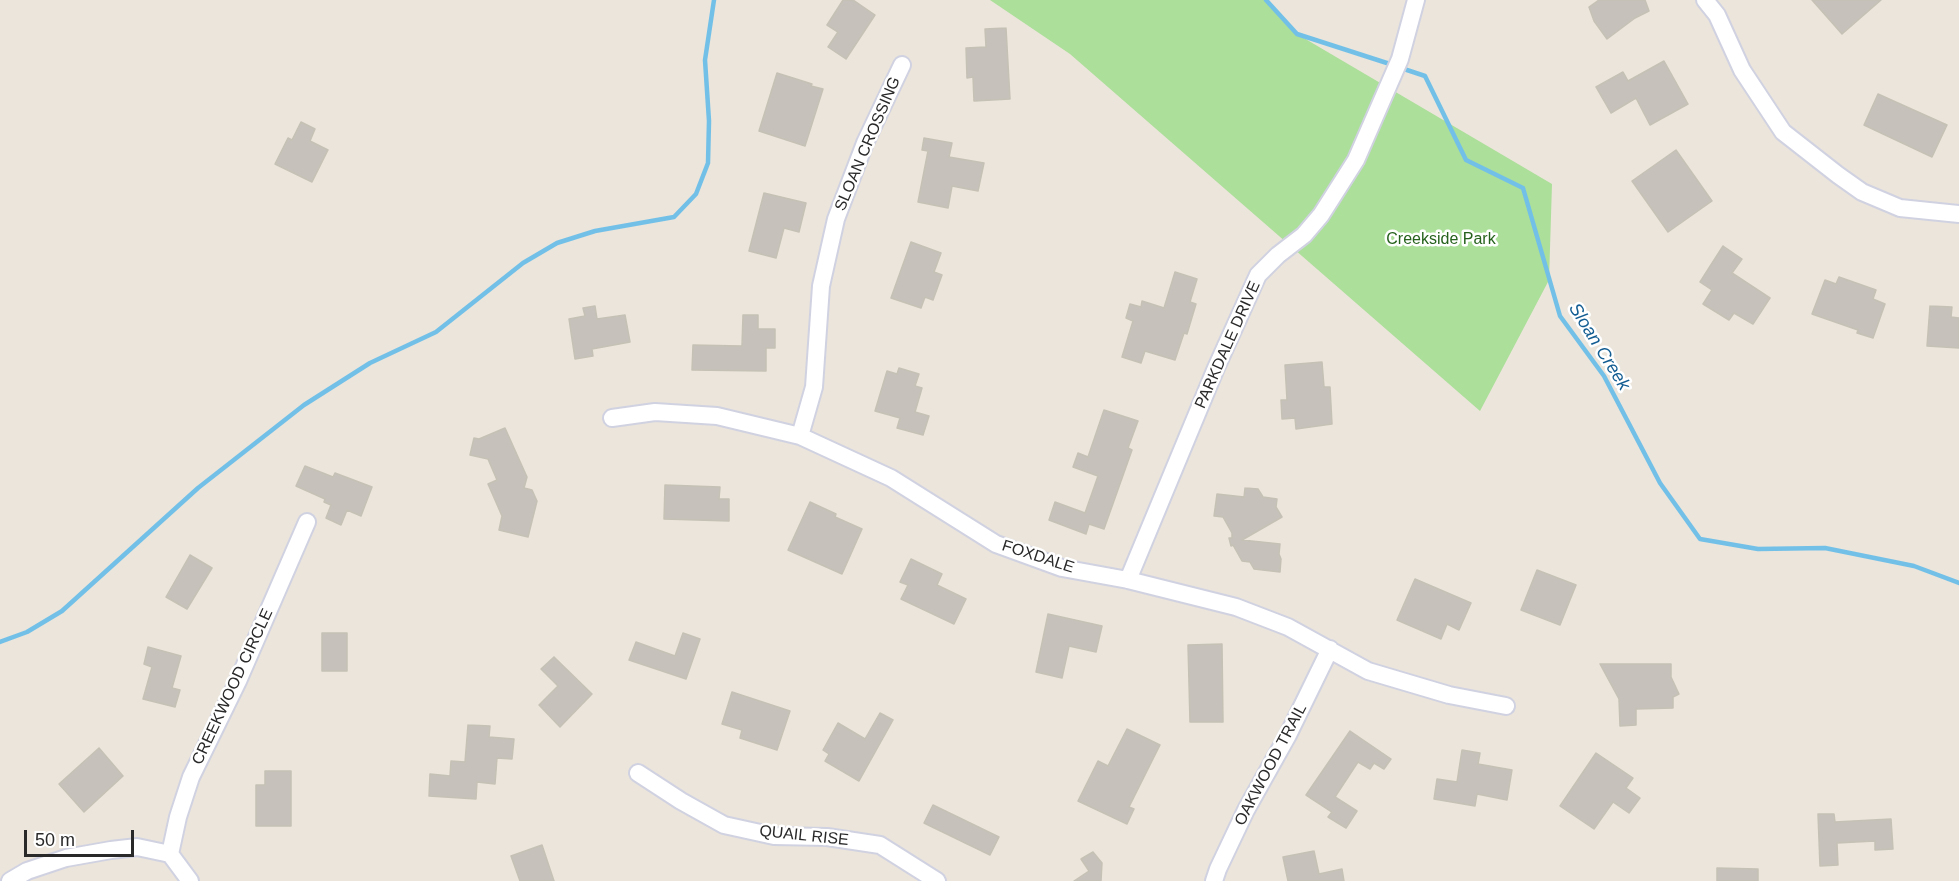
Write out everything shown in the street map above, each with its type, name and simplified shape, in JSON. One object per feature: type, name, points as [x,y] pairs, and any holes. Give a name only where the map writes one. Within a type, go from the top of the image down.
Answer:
[{"type":"street","name":"PARKDALE DRIVE","points":[[1128,580],[1216,368],[1258,275],[1278,255],[1304,235],[1321,215],[1356,160],[1400,59],[1416,0]]},
{"type":"street","points":[[1705,0],[1717,15],[1743,70],[1783,132],[1862,192],[1900,208],[1959,214]]},
{"type":"street","name":"SLOAN CROSSING","points":[[800,436],[814,387],[821,286],[836,219],[865,143],[902,65]]},
{"type":"street","name":"FOXDALE","points":[[612,418],[655,412],[717,416],[800,436],[891,478],[996,543],[1062,568],[1128,580],[1236,607],[1288,627],[1368,671],[1449,695],[1506,706]]},
{"type":"street","name":"CREEKWOOD CIRCLE","points":[[170,854],[191,777],[238,681],[307,522]]},
{"type":"street","name":"OAKWOOD TRAIL","points":[[1214,881],[1246,810],[1288,735],[1330,649]]},
{"type":"street","name":"QUAIL RISE","points":[[638,774],[724,825],[774,836],[827,837],[880,845],[938,881]]},
{"type":"street","points":[[10,881],[27,871],[66,858],[137,847],[170,854],[190,881]]},
{"type":"green space","name":"Creekside Park","points":[[990,0],[1266,0],[1297,34],[1552,184],[1549,280],[1480,411],[1070,54]]},
{"type":"building","points":[[843,0],[853,0],[875,15],[846,59],[828,47],[838,32],[827,25]]},
{"type":"building","points":[[1599,0],[1645,0],[1649,11],[1635,18],[1607,39],[1594,21],[1589,7]]},
{"type":"building","points":[[1812,0],[1881,0],[1842,34]]},
{"type":"building","points":[[1006,28],[1010,99],[974,101],[973,77],[967,78],[966,48],[986,47],[985,29]]},
{"type":"building","points":[[1664,61],[1688,104],[1650,125],[1636,98],[1611,113],[1596,87],[1623,72],[1628,81]]},
{"type":"building","points":[[777,73],[823,89],[805,146],[759,131]]},
{"type":"building","points":[[1878,94],[1947,125],[1932,157],[1864,125]]},
{"type":"building","points":[[301,122],[315,129],[310,141],[328,150],[312,182],[275,164],[288,138],[292,140]]},
{"type":"building","points":[[924,138],[952,143],[949,157],[984,163],[978,191],[952,186],[948,208],[918,202],[928,151],[922,150]]},
{"type":"building","points":[[1676,150],[1712,201],[1668,232],[1632,181]]},
{"type":"building","points":[[764,193],[806,203],[799,232],[784,228],[776,258],[749,251]]},
{"type":"building","points":[[911,242],[941,253],[934,272],[942,275],[933,300],[925,297],[921,308],[891,298]]},
{"type":"building","points":[[1723,246],[1742,259],[1732,273],[1770,298],[1753,324],[1734,313],[1729,320],[1703,304],[1712,290],[1700,282]]},
{"type":"building","points":[[1175,272],[1197,279],[1190,302],[1196,304],[1187,334],[1184,333],[1175,360],[1145,351],[1141,363],[1122,357],[1133,321],[1126,318],[1130,304],[1141,307],[1142,301],[1164,308]]},
{"type":"building","points":[[1839,277],[1876,290],[1873,299],[1885,304],[1873,338],[1857,333],[1858,330],[1812,314],[1825,280],[1836,284]]},
{"type":"building","points":[[595,306],[597,319],[625,315],[630,342],[592,349],[593,356],[575,359],[569,319],[585,316],[583,308]]},
{"type":"building","points":[[1930,306],[1952,307],[1951,317],[1959,318],[1959,348],[1927,346]]},
{"type":"building","points":[[743,315],[758,315],[758,329],[775,329],[775,348],[766,348],[766,371],[692,370],[693,345],[742,346]]},
{"type":"building","points":[[1322,362],[1324,387],[1330,387],[1332,424],[1296,429],[1295,418],[1282,419],[1281,400],[1287,400],[1285,365]]},
{"type":"building","points":[[899,368],[919,374],[915,386],[922,388],[915,412],[929,416],[923,435],[897,428],[900,418],[875,411],[887,371],[897,374]]},
{"type":"building","points":[[1104,410],[1138,421],[1128,448],[1132,450],[1104,529],[1089,524],[1086,534],[1049,520],[1055,502],[1085,513],[1098,476],[1073,467],[1078,453],[1088,457]]},
{"type":"building","points":[[505,428],[527,477],[524,488],[532,490],[537,501],[528,537],[499,530],[502,516],[488,484],[497,480],[488,459],[470,455],[474,438],[479,439]]},
{"type":"building","points":[[305,466],[333,477],[335,473],[372,487],[361,516],[347,510],[341,525],[326,518],[331,505],[324,502],[325,499],[296,486]]},
{"type":"building","points":[[665,485],[720,487],[719,499],[729,499],[729,521],[664,519]]},
{"type":"building","points":[[1245,488],[1258,489],[1263,497],[1277,499],[1276,507],[1282,517],[1242,540],[1280,544],[1280,572],[1254,569],[1250,562],[1242,561],[1233,545],[1231,546],[1229,538],[1232,538],[1232,533],[1223,517],[1214,516],[1217,494],[1244,497]]},
{"type":"building","points":[[810,502],[862,529],[842,574],[788,550]]},
{"type":"building","points":[[190,555],[212,568],[187,609],[166,597]]},
{"type":"building","points":[[911,559],[942,574],[937,585],[966,599],[954,624],[901,599],[908,585],[900,582]]},
{"type":"building","points":[[1537,570],[1576,585],[1560,625],[1521,610]]},
{"type":"building","points":[[1415,579],[1471,603],[1459,630],[1447,624],[1441,639],[1397,620]]},
{"type":"building","points":[[1048,614],[1102,626],[1096,652],[1069,646],[1062,678],[1036,672]]},
{"type":"building","points":[[322,633],[347,633],[347,671],[322,671]]},
{"type":"building","points":[[683,633],[700,639],[686,679],[629,660],[636,642],[675,656]]},
{"type":"building","points":[[1222,644],[1223,722],[1190,722],[1188,645]]},
{"type":"building","points":[[148,647],[181,656],[172,688],[180,690],[175,707],[143,699],[152,667],[144,664]]},
{"type":"building","points":[[554,657],[592,694],[560,727],[539,705],[558,686],[541,669]]},
{"type":"building","points":[[1600,664],[1671,664],[1671,677],[1679,694],[1673,697],[1673,708],[1636,709],[1636,725],[1620,726],[1619,699]]},
{"type":"building","points":[[732,692],[790,711],[777,750],[740,738],[742,730],[722,724]]},
{"type":"building","points":[[880,713],[893,720],[859,781],[825,761],[829,754],[823,750],[838,723],[865,739]]},
{"type":"building","points":[[468,725],[490,726],[489,737],[514,739],[512,759],[497,758],[495,784],[477,782],[476,799],[429,796],[430,774],[450,776],[451,761],[465,762]]},
{"type":"building","points":[[1127,729],[1160,745],[1129,807],[1134,809],[1127,824],[1078,801],[1098,761],[1108,766]]},
{"type":"building","points":[[1350,731],[1391,759],[1384,769],[1374,763],[1370,769],[1358,762],[1335,797],[1357,811],[1346,828],[1328,817],[1332,812],[1306,795]]},
{"type":"building","points":[[99,748],[123,776],[84,812],[59,784]]},
{"type":"building","points":[[1462,750],[1480,753],[1478,764],[1512,770],[1507,800],[1477,794],[1475,806],[1434,799],[1437,779],[1457,782]]},
{"type":"building","points":[[1596,753],[1633,778],[1626,788],[1640,798],[1629,813],[1613,802],[1594,829],[1560,806]]},
{"type":"building","points":[[265,771],[291,771],[291,826],[256,826],[256,785],[265,785]]},
{"type":"building","points":[[933,805],[999,837],[990,855],[924,823]]},
{"type":"building","points":[[1818,814],[1834,814],[1835,822],[1891,819],[1893,849],[1875,850],[1875,841],[1837,843],[1838,865],[1820,866]]},
{"type":"building","points":[[542,845],[554,881],[520,881],[511,856]]},
{"type":"building","points":[[1314,851],[1319,874],[1342,869],[1344,881],[1288,881],[1283,857]]},
{"type":"building","points":[[1093,852],[1102,863],[1101,881],[1074,881],[1089,871],[1081,859]]},
{"type":"building","points":[[1717,868],[1758,869],[1758,881],[1717,881]]},
{"type":"waterway","points":[[0,642],[27,632],[62,611],[198,488],[304,405],[370,363],[436,332],[523,263],[557,243],[595,231],[674,217],[696,194],[708,163],[709,121],[705,60],[714,0]]},
{"type":"waterway","name":"Sloan Creek","points":[[1266,0],[1297,34],[1393,65]]},
{"type":"waterway","name":"Sloan Creek","points":[[1401,68],[1425,76],[1466,160],[1523,188],[1560,316],[1604,376],[1660,483],[1700,539],[1758,549],[1825,548],[1914,566],[1959,583]]}]
